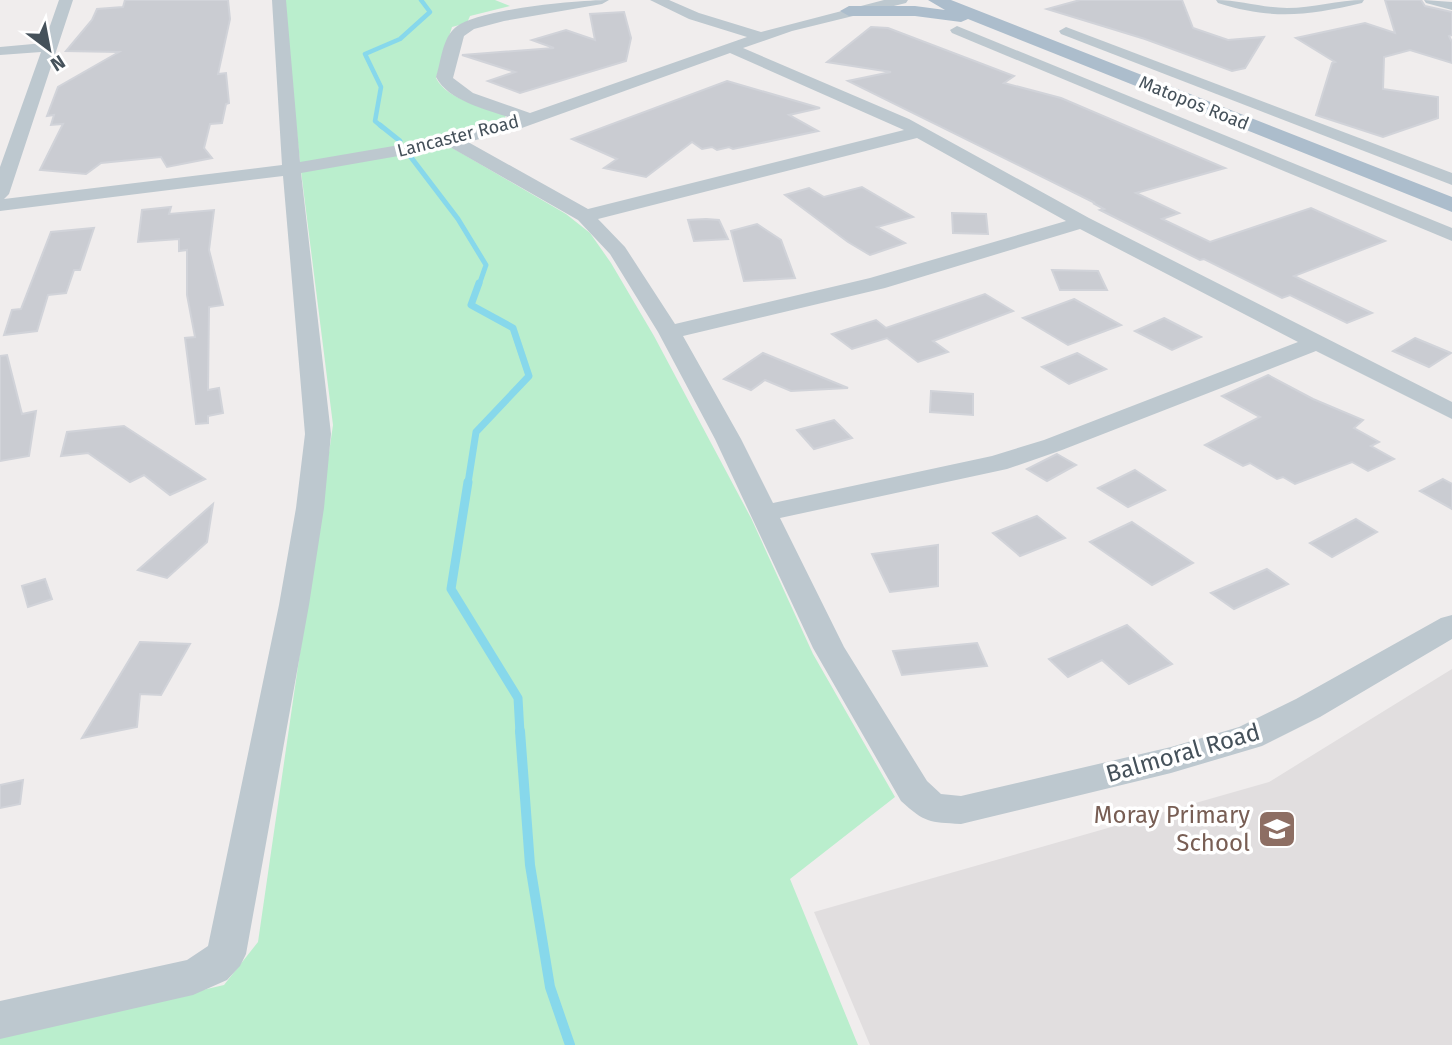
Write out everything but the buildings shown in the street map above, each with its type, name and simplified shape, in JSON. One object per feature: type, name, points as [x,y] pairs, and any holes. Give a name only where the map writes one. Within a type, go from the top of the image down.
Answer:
[{"type":"main road","name":"Matopos Road","points":[[936,0],[1452,205]]},
{"type":"main road","points":[[863,6],[989,21],[986,1]]},
{"type":"street","points":[[0,194],[66,0]]},
{"type":"street","points":[[0,1020],[193,977],[214,967],[226,954],[294,605],[310,508],[318,434],[291,169],[279,0]]},
{"type":"street","points":[[529,119],[467,96],[449,85],[444,77],[458,34],[465,28],[493,20],[602,0]]},
{"type":"street","points":[[657,0],[694,16],[762,37]]},
{"type":"street","name":"Lancaster Road","points":[[0,205],[291,169],[453,142],[529,119],[762,37],[863,6],[901,0]]},
{"type":"street","points":[[1223,0],[1255,11],[1288,14],[1357,0]]},
{"type":"street","points":[[1431,0],[1452,6]]},
{"type":"street","points":[[957,30],[1452,235]]},
{"type":"street","points":[[1066,31],[1452,179]]},
{"type":"street","points":[[0,51],[49,47]]},
{"type":"street","points":[[732,49],[765,61],[918,132],[1082,222],[1452,412]]},
{"type":"street","points":[[585,216],[918,132]]},
{"type":"street","points":[[453,142],[585,216],[618,251],[669,332],[765,513],[998,463],[1053,445],[1316,343]]},
{"type":"street","points":[[669,332],[839,295],[991,252],[1082,222]]},
{"type":"street","name":"Balmoral Road","points":[[765,513],[829,648],[914,791],[932,808],[961,810],[1171,760],[1250,737],[1308,708],[1452,625]]},
{"type":"shaded area","name":"Moray Primary School","points":[[1452,669],[1452,1045],[870,1045],[814,912],[1269,782]]},
{"type":"green space","points":[[283,0],[495,0],[510,6],[470,16],[467,23],[452,27],[436,78],[441,86],[457,97],[506,115],[504,120],[456,134],[449,146],[566,214],[590,233],[611,263],[654,336],[751,518],[813,654],[895,797],[790,879],[858,1045],[0,1045],[0,1037],[224,985],[258,942],[333,425],[301,171]]},
{"type":"waterway","points":[[382,127],[375,121],[381,87],[365,54],[400,39],[430,12],[421,0]]},
{"type":"waterway","points":[[380,125],[400,141]]},
{"type":"waterway","points":[[410,156],[458,219],[486,265],[479,285]]},
{"type":"waterway","points":[[468,483],[476,432],[529,376],[513,328],[471,305],[479,283]]},
{"type":"waterway","points":[[468,482],[451,589],[518,698],[520,733]]},
{"type":"waterway","points":[[520,731],[530,865],[550,987],[570,1045]]},
{"type":"place","name":"Moray Primary School","points":[[1277,829]]}]
